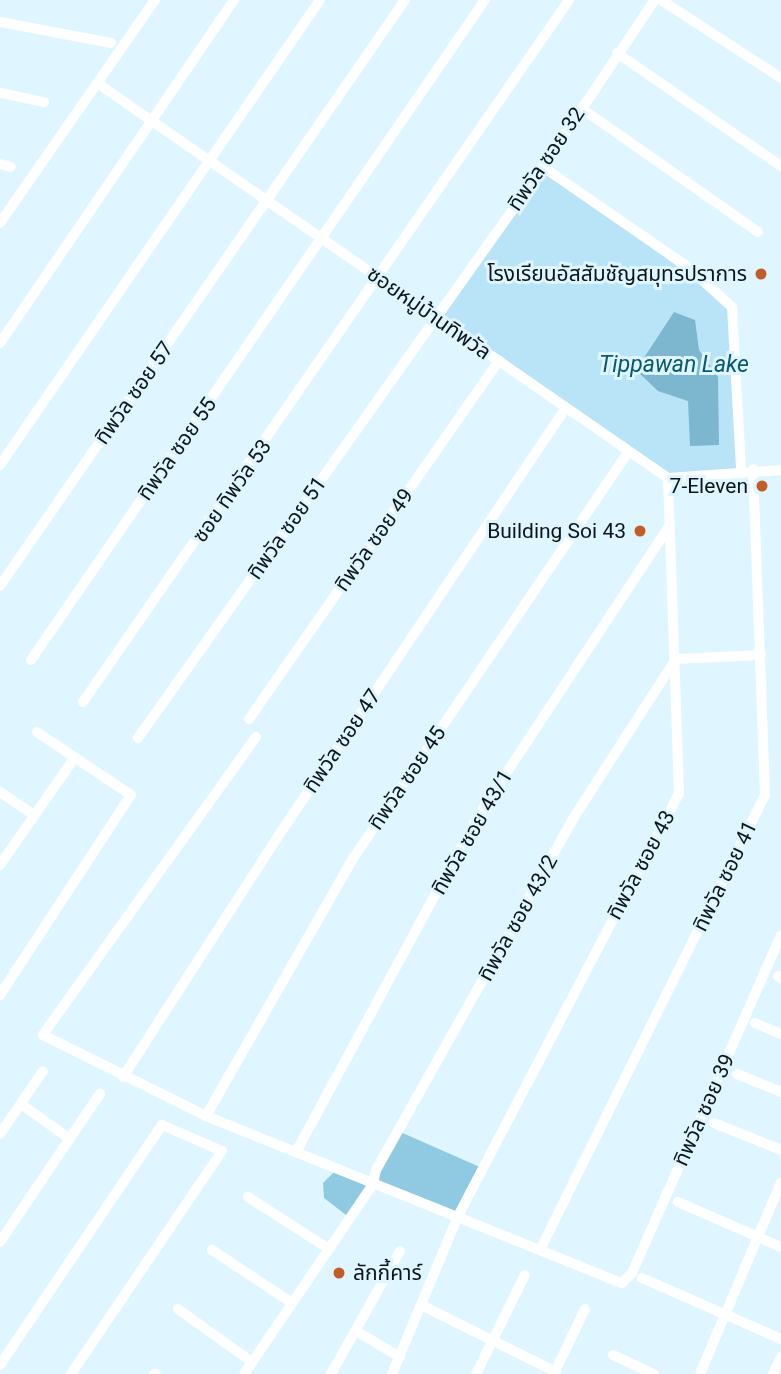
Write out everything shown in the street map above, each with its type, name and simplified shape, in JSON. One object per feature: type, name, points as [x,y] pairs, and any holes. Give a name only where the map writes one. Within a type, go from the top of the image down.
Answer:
[{"type":"street","points":[[0,223],[155,0]]},
{"type":"street","points":[[0,343],[234,0]]},
{"type":"street","points":[[0,466],[320,0]]},
{"type":"street","name":"ทิพวัล ซอย 57","points":[[0,586],[405,0]]},
{"type":"street","name":"ทิพวัล ซอย 55","points":[[31,660],[485,0]]},
{"type":"street","name":"ซอย ทิพวัล 53","points":[[83,702],[569,0]]},
{"type":"street","name":"ทิพวัล ซอย 32","points":[[436,317],[543,167],[655,0]]},
{"type":"street","points":[[661,0],[781,78]]},
{"type":"street","points":[[0,22],[111,43]]},
{"type":"street","points":[[617,53],[781,166]]},
{"type":"street","name":"ซอยหมู่บ้านทิพวัล","points":[[97,83],[668,478]]},
{"type":"street","points":[[0,93],[44,102]]},
{"type":"street","points":[[581,108],[758,232]]},
{"type":"street","points":[[0,164],[11,167]]},
{"type":"street","points":[[543,167],[688,267],[732,307],[741,469]]},
{"type":"street","name":"ทิพวัล ซอย 51","points":[[138,738],[436,317]]},
{"type":"street","name":"ทิพวัล ซอย 49","points":[[249,719],[499,361]]},
{"type":"street","name":"ทิพวัล ซอย 47","points":[[123,1077],[565,408]]},
{"type":"street","name":"ทิพวัล ซอย 45","points":[[206,1116],[354,857],[628,452]]},
{"type":"street","points":[[668,478],[741,469],[781,470]]},
{"type":"street","name":"ทิพวัล ซอย 41","points":[[541,1250],[765,795],[753,469]]},
{"type":"street","name":"ทิพวัล ซอย 43","points":[[392,1374],[423,1306],[458,1216],[679,793],[668,478]]},
{"type":"street","name":"ทิพวัล ซอย 43/1","points":[[296,1152],[476,819],[670,525]]},
{"type":"street","points":[[676,659],[761,655]]},
{"type":"street","name":"ทิพวัล ซอย 43/2","points":[[244,1374],[373,1184],[376,1170],[576,814],[676,659]]},
{"type":"street","points":[[0,995],[131,795],[37,732]]},
{"type":"street","points":[[256,737],[43,1035],[206,1116],[541,1250]]},
{"type":"street","points":[[0,865],[75,757]]},
{"type":"street","points":[[0,792],[34,815]]},
{"type":"street","name":"ทิพวัล ซอย 39","points":[[541,1250],[625,1283],[781,935]]},
{"type":"street","points":[[755,1023],[781,1034]]},
{"type":"street","points":[[0,1134],[43,1071]]},
{"type":"street","points":[[737,1074],[781,1092]]},
{"type":"street","points":[[0,1242],[100,1094]]},
{"type":"street","points":[[21,1104],[70,1139]]},
{"type":"street","points":[[714,1123],[781,1150]]},
{"type":"street","points":[[0,1365],[162,1125],[222,1151],[71,1374]]},
{"type":"street","points":[[699,1374],[781,1182]]},
{"type":"street","points":[[248,1197],[329,1249]]},
{"type":"street","points":[[678,1202],[781,1247]]},
{"type":"street","points":[[212,1250],[292,1303]]},
{"type":"street","points":[[331,1374],[400,1251]]},
{"type":"street","points":[[476,1374],[525,1275]]},
{"type":"street","points":[[642,1278],[781,1339]]},
{"type":"street","points":[[423,1306],[495,1338],[555,1373],[585,1309]]},
{"type":"street","points":[[178,1309],[252,1362]]},
{"type":"street","points":[[356,1331],[400,1357]]},
{"type":"street","points":[[613,1356],[654,1374]]},
{"type":"street","points":[[773,1374],[781,1357]]},
{"type":"shaded area","points":[[543,167],[732,307],[741,469],[668,478],[436,317]]},
{"type":"shaded area","points":[[398,1131],[482,1168],[458,1216],[373,1184],[350,1218],[324,1198],[323,1183],[337,1169],[373,1183]]},
{"type":"water","name":"Tippawan Lake","points":[[674,312],[695,320],[699,350],[718,377],[719,445],[690,446],[688,401],[658,391],[636,370]]},
{"type":"place","name":"โรงเรียนอัสสัมชัญสมุทรปราการ","points":[[761,274]]},
{"type":"place","name":"7-Eleven","points":[[762,486]]},
{"type":"place","name":"Building Soi 43","points":[[640,531]]},
{"type":"place","name":"ลักกี้คาร์","points":[[339,1273]]}]
